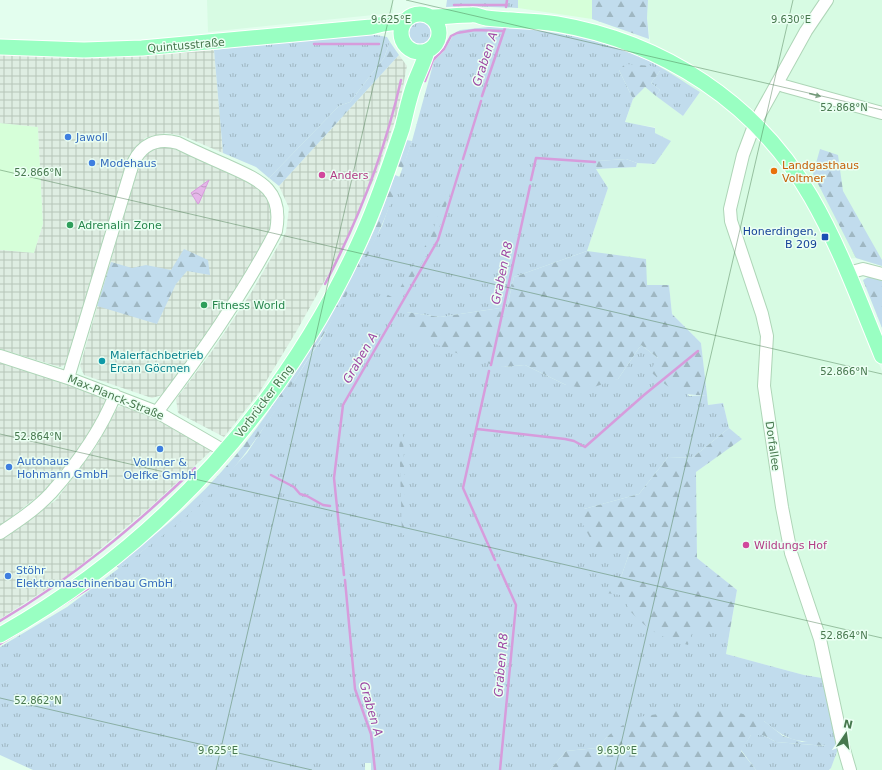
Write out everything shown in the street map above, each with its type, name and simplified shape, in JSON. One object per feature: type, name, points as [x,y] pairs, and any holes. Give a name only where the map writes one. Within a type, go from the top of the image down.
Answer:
[{"type":"main road","points":[[430,17],[437,24],[439,33],[436,44],[427,51],[412,51],[405,46],[400,32],[404,21],[408,17],[419,14],[430,17],[472,14],[485,18],[527,20],[580,29],[656,54],[705,81],[732,102],[755,123],[784,156],[811,196],[848,273],[882,356]]},
{"type":"main road","points":[[439,33],[458,24],[474,22],[485,18]]},
{"type":"main road","name":"Quintusstraße","points":[[0,47],[84,50],[142,48],[370,27],[404,21]]},
{"type":"main road","name":"Quintusstraße","points":[[370,27],[401,37]]},
{"type":"main road","name":"Vorbrücker Ring","points":[[412,51],[415,82]]},
{"type":"main road","name":"Vorbrücker Ring","points":[[0,635],[67,593],[108,562],[189,492],[226,452],[270,395],[295,359],[346,268],[362,236],[386,177],[415,82],[427,51]]},
{"type":"street","name":"Dorfallee","points":[[827,0],[806,31],[755,123],[743,155],[730,209],[731,220],[762,314],[767,336],[764,386],[782,508],[791,553],[820,639],[843,746],[850,770]]},
{"type":"street","points":[[778,83],[784,86],[882,113]]},
{"type":"street","points":[[68,378],[133,163],[142,149],[149,143],[168,140],[178,143],[262,183],[272,195],[276,203],[278,222],[276,231],[246,286],[207,346],[157,412]]},
{"type":"street","points":[[848,273],[863,269],[882,274]]},
{"type":"street","name":"Max-Planck-Straße","points":[[0,356],[68,378],[157,412],[226,452]]},
{"type":"street","points":[[0,533],[27,515],[50,494],[89,443],[115,395]]},
{"type":"shaded area","points":[[207,0],[393,0],[393,13],[208,32]]},
{"type":"shaded area","points":[[518,0],[592,0],[592,19],[518,8]]},
{"type":"shaded area","points":[[648,0],[882,0],[882,266],[856,258],[834,260],[882,371],[882,770],[830,770],[838,749],[822,678],[804,675],[726,654],[737,590],[697,558],[696,472],[741,439],[729,428],[723,403],[708,405],[701,343],[672,314],[669,285],[647,285],[587,251],[608,188],[596,169],[636,167],[637,163],[655,164],[670,141],[655,133],[655,127],[625,123],[633,99],[645,87],[683,116],[700,92],[653,64],[647,18]]},
{"type":"shaded area","points":[[214,50],[223,153],[183,136],[166,133],[145,138],[133,152],[69,363],[60,367],[0,349],[0,250],[34,253],[43,224],[38,127],[0,123],[0,53],[36,56],[108,55]]},
{"type":"shaded area","points":[[399,55],[407,66],[398,112],[377,172],[338,257],[296,332],[259,393],[224,437],[178,413],[176,399],[210,354],[251,293],[286,232],[289,208],[279,186]]},
{"type":"shaded area","points":[[0,123],[38,127],[43,224],[34,253],[0,250]]},
{"type":"shaded area","points":[[167,145],[182,147],[271,195],[274,230],[243,288],[172,387],[162,395],[152,398],[84,375],[80,366],[140,159],[153,148]]},
{"type":"shaded area","points":[[0,360],[104,395],[107,404],[85,441],[47,489],[0,526]]},
{"type":"shaded area","points":[[131,404],[209,443],[212,450],[147,510],[70,574],[0,619],[0,540],[56,500],[95,448],[118,407]]},
{"type":"green space","points":[[447,0],[518,0],[518,8],[465,6],[446,7]]},
{"type":"green space","points":[[592,0],[648,0],[647,18],[649,39],[592,19]]},
{"type":"green space","points":[[420,18],[431,22],[435,33],[431,44],[420,48],[409,44],[405,33],[409,22]]},
{"type":"green space","points":[[498,26],[573,36],[609,45],[645,59],[666,70],[700,92],[683,116],[656,96],[660,90],[651,83],[660,71],[619,70],[633,99],[625,122],[655,128],[655,133],[671,141],[655,164],[637,163],[626,159],[598,161],[596,169],[608,188],[587,251],[514,277],[507,307],[440,317],[406,312],[503,367],[525,365],[566,385],[618,379],[641,345],[658,358],[689,396],[707,395],[708,405],[723,403],[729,428],[692,458],[668,457],[639,494],[584,509],[630,551],[621,577],[628,596],[693,630],[730,630],[726,654],[804,675],[822,678],[838,749],[831,768],[829,770],[756,770],[741,750],[751,735],[763,735],[776,742],[826,746],[816,741],[802,741],[786,737],[764,721],[609,735],[597,748],[566,751],[550,770],[371,770],[371,763],[365,763],[365,770],[33,770],[0,755],[0,647],[67,607],[146,548],[199,504],[247,453],[322,338],[382,226],[412,141],[434,61],[444,51],[454,34],[460,30]]},
{"type":"green space","points":[[365,33],[387,37],[390,42],[384,58],[350,102],[339,106],[269,178],[256,167],[223,153],[214,50],[333,35]]},
{"type":"green space","points":[[390,42],[399,55],[279,186],[269,178],[339,106],[350,102],[384,58]]},
{"type":"green space","points":[[625,64],[652,66],[660,71],[651,83],[660,90],[656,96],[645,87],[633,99],[619,70]]},
{"type":"green space","points":[[406,140],[412,141],[403,168],[397,166]]},
{"type":"green space","points":[[820,149],[838,155],[843,191],[882,260],[882,266],[856,258],[813,174]]},
{"type":"green space","points":[[626,159],[637,163],[636,167],[596,169],[597,161]]},
{"type":"green space","points":[[395,175],[400,177],[391,202],[381,227],[357,276],[316,347],[254,441],[242,458],[199,505],[170,530],[119,569],[116,565],[168,524],[212,482],[252,435],[264,418],[287,384],[350,280],[376,226]]},
{"type":"green space","points":[[447,189],[451,190],[436,238],[397,307],[379,297],[382,292],[394,298],[431,236]]},
{"type":"green space","points":[[184,249],[208,260],[210,275],[187,271],[176,284],[157,324],[97,306],[111,262],[132,268],[146,265],[171,270]]},
{"type":"green space","points":[[587,251],[646,259],[647,285],[669,285],[672,314],[701,343],[707,395],[682,393],[663,383],[650,371],[658,358],[641,345],[618,379],[588,389],[566,385],[525,365],[503,367],[473,360],[426,340],[402,321],[406,312],[440,317],[507,307],[514,277]]},
{"type":"green space","points":[[870,276],[882,280],[882,328],[863,280]]},
{"type":"green space","points":[[729,428],[742,439],[696,472],[697,558],[737,590],[730,630],[693,630],[688,645],[662,636],[642,623],[628,609],[628,596],[606,593],[621,577],[630,551],[596,549],[581,521],[584,509],[639,494],[668,457],[692,458]]},
{"type":"green space","points":[[399,429],[403,430],[406,534],[402,536]]},
{"type":"green space","points":[[731,710],[764,721],[783,736],[802,742],[814,740],[827,746],[776,742],[763,735],[751,735],[741,751],[756,770],[550,770],[566,751],[597,748],[609,735],[633,718],[676,711]]},
{"type":"water","points":[[209,180],[199,203],[198,204],[191,193]]},
{"type":"waterway","name":"Graben A","points":[[506,7],[507,0]]},
{"type":"waterway","points":[[454,5],[507,5]]},
{"type":"waterway","name":"Graben A","points":[[482,96],[505,28]]},
{"type":"waterway","points":[[425,81],[433,60],[444,49],[451,36],[457,33],[475,30],[504,31]]},
{"type":"waterway","points":[[314,44],[379,44]]},
{"type":"waterway","points":[[325,284],[349,235],[370,184],[387,133],[401,80]]},
{"type":"waterway","name":"Graben A","points":[[463,159],[481,101]]},
{"type":"waterway","name":"Graben R8","points":[[531,180],[536,158],[595,162]]},
{"type":"waterway","name":"Graben A","points":[[344,575],[334,478],[343,405],[438,240],[461,165]]},
{"type":"waterway","name":"Graben R8","points":[[491,365],[530,186]]},
{"type":"waterway","points":[[477,429],[565,439],[574,441],[585,447],[644,395],[698,351]]},
{"type":"waterway","name":"Graben R8","points":[[489,371],[463,488],[495,560]]},
{"type":"waterway","points":[[0,621],[78,569],[126,531],[195,468]]},
{"type":"waterway","points":[[271,475],[294,487],[300,494],[307,496],[323,505],[330,506]]},
{"type":"waterway","name":"Graben R8","points":[[498,565],[516,605],[500,770]]},
{"type":"waterway","name":"Graben A","points":[[345,580],[355,689],[371,734],[375,770]]},
{"type":"waterway","points":[[0,644],[94,585]]},
{"type":"place","name":"Jawoll","points":[[68,137]]},
{"type":"place","name":"Modehaus","points":[[92,163]]},
{"type":"place","name":"Landgasthaus Voltmer","points":[[774,171]]},
{"type":"place","name":"Anders","points":[[322,175]]},
{"type":"place","name":"Adrenalin Zone","points":[[70,225]]},
{"type":"place","name":"Honerdingen, B 209","points":[[825,237]]},
{"type":"place","name":"Fitness World","points":[[204,305]]},
{"type":"place","name":"Malerfachbetrieb Ercan Göcmen","points":[[102,361]]},
{"type":"place","name":"Vollmer & Oelfke GmbH","points":[[160,449]]},
{"type":"place","name":"Autohaus Hohmann GmbH","points":[[9,467]]},
{"type":"place","name":"Wildungs Hof","points":[[746,545]]},
{"type":"place","name":"Stöhr Elektromaschinenbau GmbH","points":[[8,576]]}]
